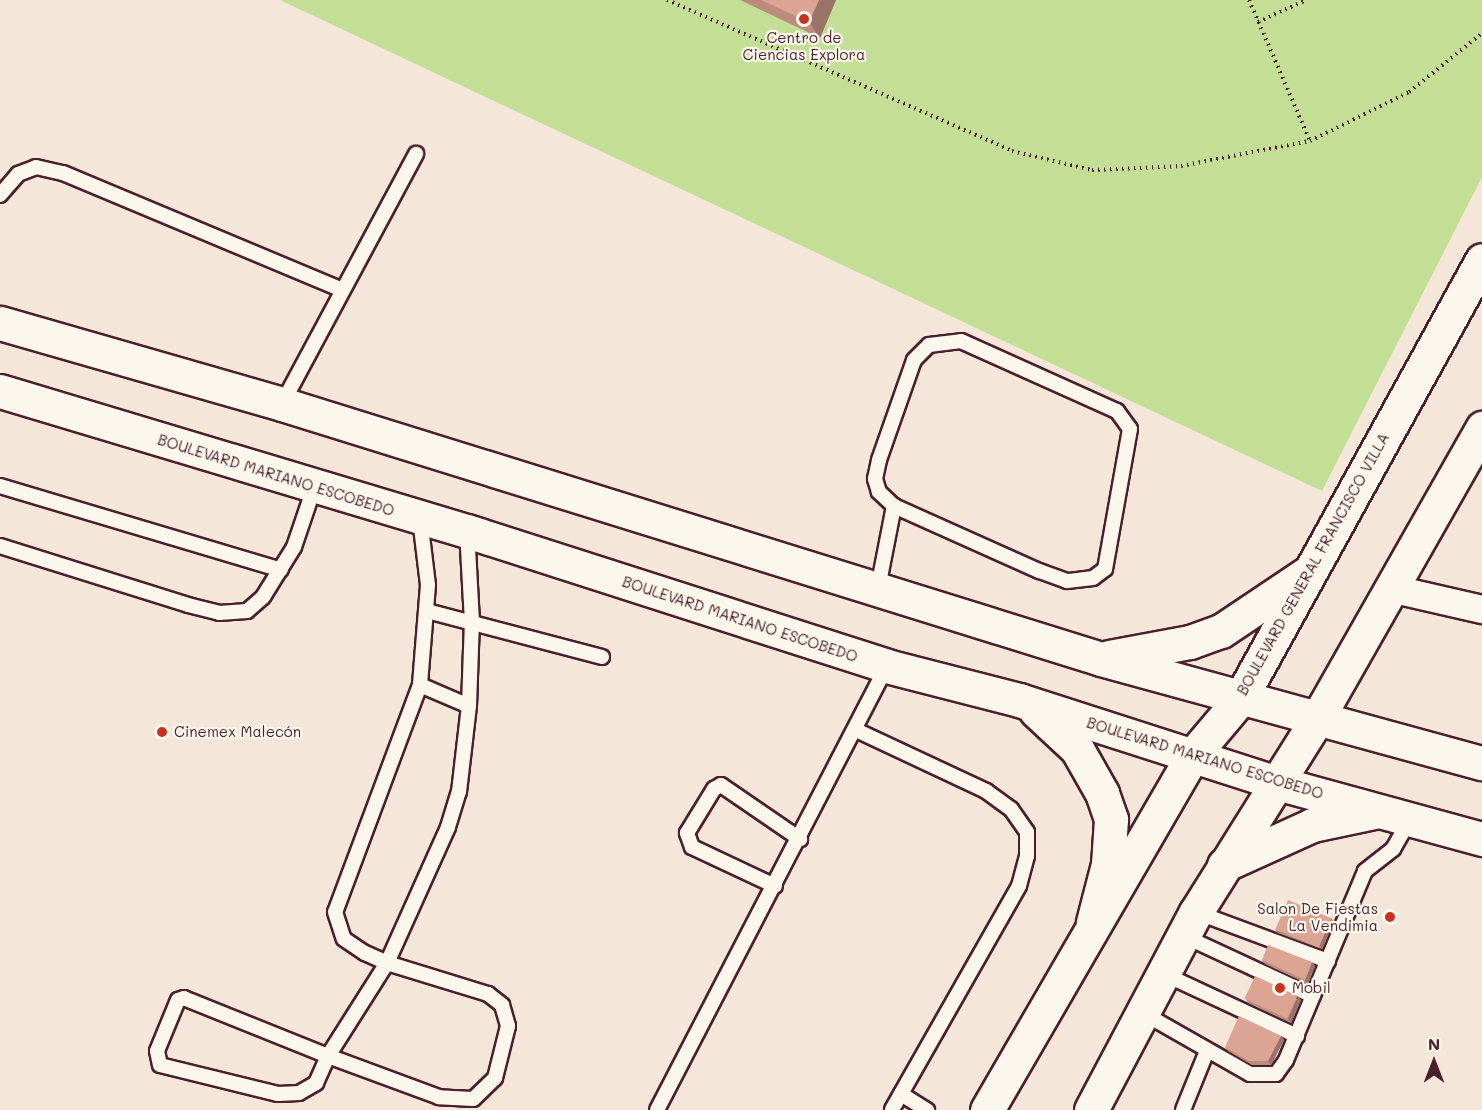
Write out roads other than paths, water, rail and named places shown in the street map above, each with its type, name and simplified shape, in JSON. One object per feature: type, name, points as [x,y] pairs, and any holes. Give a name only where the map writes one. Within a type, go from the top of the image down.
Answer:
[{"type":"main road","name":"BOULEVARD GENERAL FRANCISCO VILLA","points":[[987,1110],[1093,922],[1192,756],[1240,699],[1306,574],[1482,260]]},
{"type":"main road","points":[[9,332],[282,404],[1101,659],[1240,699],[1482,763]]},
{"type":"main road","name":"BOULEVARD MARIANO ESCOBEDO","points":[[0,391],[315,485],[420,519],[467,531],[887,666],[1019,700],[1277,783],[1482,839]]},
{"type":"main road","points":[[1091,1110],[1190,924],[1224,865],[1317,719],[1482,428]]},
{"type":"main road","points":[[1101,659],[1190,642],[1221,631],[1306,574]]},
{"type":"main road","points":[[1019,700],[1061,730],[1087,763],[1102,793],[1112,836],[1093,922]]},
{"type":"main road","points":[[1224,865],[1312,825],[1397,815]]},
{"type":"street","points":[[1390,588],[1482,609]]},
{"type":"lane","points":[[282,404],[416,154]]},
{"type":"lane","points":[[0,195],[18,174],[36,168],[63,173],[343,290]]},
{"type":"lane","points":[[961,341],[1117,411],[1130,429],[1105,569],[1093,578],[1067,581],[1038,571],[894,506],[879,492],[875,479],[879,460],[914,360],[928,345],[961,341]]},
{"type":"lane","points":[[0,546],[219,613],[247,611],[263,597],[294,547],[315,485]]},
{"type":"lane","points":[[0,486],[281,570]]},
{"type":"lane","points":[[878,588],[894,506]]},
{"type":"lane","points":[[420,519],[427,611],[420,685],[335,912],[344,939],[387,963],[488,994],[502,1005],[508,1026],[495,1078],[473,1099],[439,1097],[328,1056],[184,998],[177,1000],[157,1051],[160,1065],[278,1094],[300,1093],[316,1083],[328,1056],[387,963],[453,809],[465,756],[472,622],[467,531]]},
{"type":"lane","points":[[427,611],[602,657]]},
{"type":"lane","points":[[657,1110],[800,839],[887,666]]},
{"type":"lane","points":[[420,685],[468,706]]},
{"type":"lane","points":[[856,730],[986,791],[1011,809],[1027,832],[1028,856],[1019,886],[892,1110]]},
{"type":"lane","points":[[775,886],[692,847],[687,833],[714,789],[721,785],[800,839]]},
{"type":"lane","points":[[1143,1013],[1250,1074],[1263,1077],[1276,1074],[1297,1036],[1365,871],[1393,849],[1397,815]]},
{"type":"lane","points":[[1190,924],[1328,961]]},
{"type":"lane","points":[[1190,924],[1313,996]]},
{"type":"lane","points":[[1164,975],[1297,1036]]},
{"type":"lane","points":[[1184,1110],[1207,1051]]},
{"type":"lane","points":[[901,1094],[927,1110]]},
{"type":"place","name":"Centro de Ciencias Explora","points":[[804,19]]},
{"type":"place","name":"Cinemex Malecón","points":[[162,732]]},
{"type":"place","name":"Salon De Fiestas La Vendimia","points":[[1390,917]]},
{"type":"place","name":"Mobil","points":[[1280,988]]}]
